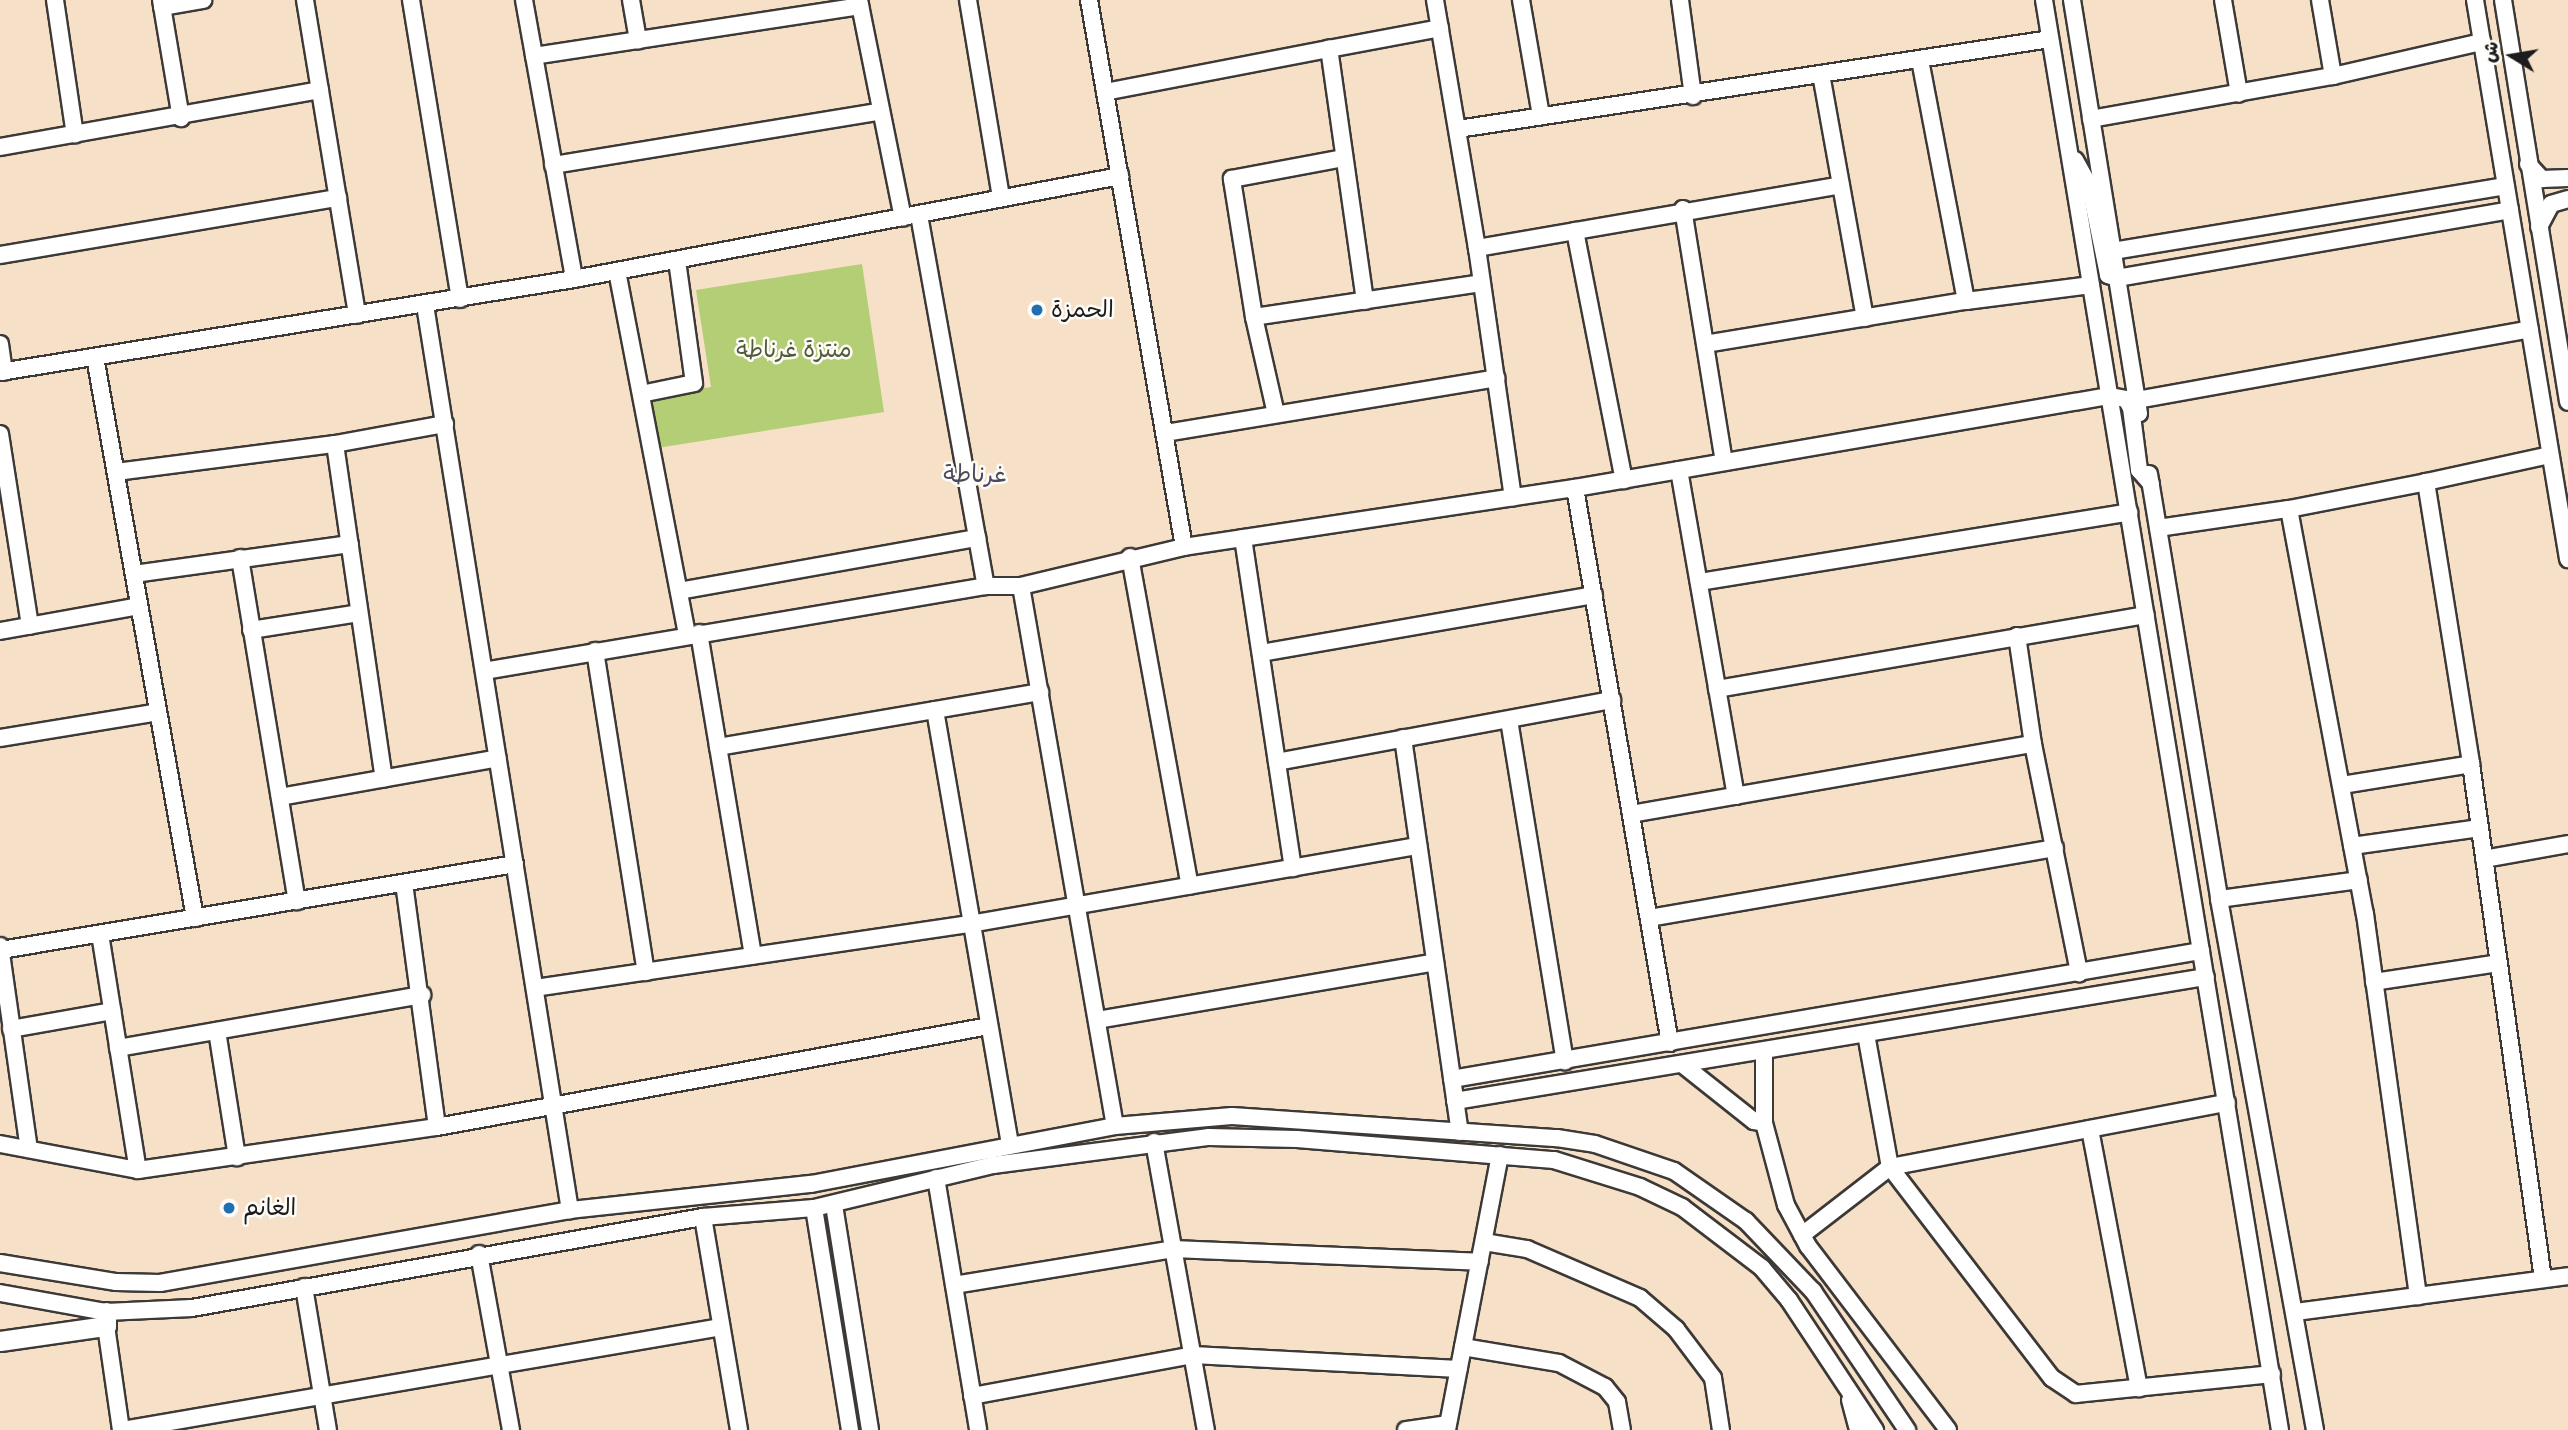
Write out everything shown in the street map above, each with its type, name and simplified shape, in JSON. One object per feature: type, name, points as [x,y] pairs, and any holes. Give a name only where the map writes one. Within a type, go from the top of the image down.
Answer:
[{"type":"main road","points":[[0,1341],[106,1319]]},
{"type":"street","points":[[55,0],[75,135]]},
{"type":"street","points":[[181,118],[162,3],[203,0]]},
{"type":"street","points":[[305,0],[357,315]]},
{"type":"street","points":[[411,0],[460,299]]},
{"type":"street","points":[[524,0],[574,279]]},
{"type":"street","points":[[631,0],[638,40]]},
{"type":"street","points":[[968,0],[1000,198]]},
{"type":"street","points":[[1089,0],[1184,547]]},
{"type":"street","points":[[1435,0],[1478,248],[1513,497]]},
{"type":"street","points":[[1521,0],[1541,116]]},
{"type":"street","points":[[1680,0],[1693,96]]},
{"type":"street","points":[[2044,0],[2280,1430]]},
{"type":"street","points":[[2072,0],[2219,900],[2270,1192],[2296,1312],[2315,1430]]},
{"type":"street","points":[[2223,0],[2239,94]]},
{"type":"street","points":[[2320,0],[2333,76]]},
{"type":"street","points":[[2475,0],[2568,559]]},
{"type":"street","points":[[2503,0],[2568,402]]},
{"type":"street","points":[[534,57],[859,3],[881,111],[911,216],[986,586]]},
{"type":"street","points":[[1105,93],[1440,28]]},
{"type":"street","points":[[1458,129],[1693,96],[2050,39]]},
{"type":"street","points":[[2091,119],[2333,76],[2482,42]]},
{"type":"street","points":[[1329,49],[1365,301]]},
{"type":"street","points":[[1920,59],[1966,301]]},
{"type":"street","points":[[1821,74],[1865,318]]},
{"type":"street","points":[[0,147],[181,118],[320,90]]},
{"type":"street","points":[[553,165],[881,111]]},
{"type":"street","points":[[2068,149],[2090,187],[2108,275],[2117,278],[2510,210]]},
{"type":"street","points":[[1276,414],[1254,317],[1232,179],[1343,158]]},
{"type":"street","points":[[2528,164],[2542,179],[2568,178]]},
{"type":"street","points":[[0,344],[2,372],[460,299],[1120,176]]},
{"type":"street","points":[[2568,178],[2557,190],[2568,198]]},
{"type":"street","points":[[1478,248],[1683,209],[1841,185]]},
{"type":"street","points":[[2113,251],[2506,186]]},
{"type":"street","points":[[0,255],[338,198]]},
{"type":"street","points":[[2539,227],[2551,204],[2568,198]]},
{"type":"street","points":[[1683,209],[1724,462]]},
{"type":"street","points":[[2352,213],[2392,232]]},
{"type":"street","points":[[1575,231],[1623,480]]},
{"type":"street","points":[[641,394],[694,383],[677,260]]},
{"type":"street","points":[[617,271],[679,592],[693,634],[718,747],[753,956]]},
{"type":"street","points":[[1254,317],[1481,283]]},
{"type":"street","points":[[1705,344],[1966,301],[2091,285]]},
{"type":"street","points":[[425,304],[570,1210]]},
{"type":"street","points":[[2137,400],[2529,329]]},
{"type":"street","points":[[95,357],[195,918]]},
{"type":"street","points":[[1165,433],[1496,378]]},
{"type":"street","points":[[484,671],[986,586],[1021,586],[1130,557],[1184,547],[1576,488],[2109,396],[2126,399],[2131,408],[2139,470],[2151,484]]},
{"type":"street","points":[[116,472],[335,444],[445,424]]},
{"type":"street","points":[[0,434],[4,491],[30,626]]},
{"type":"street","points":[[335,444],[384,779]]},
{"type":"street","points":[[2158,528],[2289,509],[2550,455]]},
{"type":"street","points":[[1679,470],[1736,796]]},
{"type":"street","points":[[2426,482],[2471,764],[2543,1279]]},
{"type":"street","points":[[1576,488],[1670,1043]]},
{"type":"street","points":[[2289,509],[2358,880],[2418,1296]]},
{"type":"street","points":[[1699,582],[2129,512]]},
{"type":"street","points":[[679,592],[977,538]]},
{"type":"street","points":[[1243,538],[1293,868]]},
{"type":"street","points":[[134,574],[350,544]]},
{"type":"street","points":[[1130,557],[1190,886]]},
{"type":"street","points":[[240,558],[297,901]]},
{"type":"street","points":[[1021,586],[1115,1126]]},
{"type":"street","points":[[1261,653],[1594,595]]},
{"type":"street","points":[[0,631],[139,606]]},
{"type":"street","points":[[251,630],[359,613]]},
{"type":"street","points":[[1717,689],[2146,615]]},
{"type":"street","points":[[2017,636],[2033,744],[2079,972]]},
{"type":"street","points":[[595,651],[646,972]]},
{"type":"street","points":[[718,747],[1040,692]]},
{"type":"street","points":[[1277,762],[1612,700]]},
{"type":"street","points":[[935,709],[1010,1145]]},
{"type":"street","points":[[0,738],[158,712]]},
{"type":"street","points":[[1509,720],[1565,1061]]},
{"type":"street","points":[[1403,738],[1460,1132]]},
{"type":"street","points":[[1631,814],[2033,744]]},
{"type":"street","points":[[280,797],[498,758]]},
{"type":"street","points":[[2342,785],[2471,764]]},
{"type":"street","points":[[2352,846],[2480,828]]},
{"type":"street","points":[[2484,859],[2568,844]]},
{"type":"street","points":[[535,988],[970,923],[1418,846]]},
{"type":"street","points":[[1649,918],[2055,848]]},
{"type":"street","points":[[29,1149],[0,948],[100,934],[515,864]]},
{"type":"street","points":[[2219,900],[2358,880]]},
{"type":"street","points":[[404,883],[422,995],[437,1127]]},
{"type":"street","points":[[100,934],[138,1170]]},
{"type":"street","points":[[1452,1079],[2201,951]]},
{"type":"street","points":[[1097,1020],[1435,962]]},
{"type":"street","points":[[2374,982],[2499,963]]},
{"type":"street","points":[[1455,1101],[2206,977]]},
{"type":"street","points":[[118,1048],[422,995]]},
{"type":"street","points":[[11,1029],[112,1011]]},
{"type":"street","points":[[0,1144],[138,1170],[437,1127],[989,1026]]},
{"type":"street","points":[[217,1031],[237,1157]]},
{"type":"street","points":[[1866,1034],[1890,1167],[2052,1378],[2076,1394],[2272,1374]]},
{"type":"street","points":[[1764,1051],[1764,1123],[1786,1205],[1802,1235],[1948,1430]]},
{"type":"street","points":[[1682,1064],[1754,1121],[1764,1123]]},
{"type":"street","points":[[1802,1235],[1890,1167],[2227,1102]]},
{"type":"street","points":[[0,1263],[116,1282],[160,1283],[570,1210],[811,1184],[1115,1126],[1232,1116],[1460,1132],[1595,1144],[1674,1171],[1707,1191],[1746,1221],[1813,1291],[1907,1430]]},
{"type":"street","points":[[2090,1129],[2139,1388]]},
{"type":"street","points":[[0,1293],[106,1319],[192,1308],[479,1254],[703,1217],[814,1209],[993,1165],[1154,1142],[1209,1137],[1297,1139],[1555,1160],[1595,1170],[1682,1207],[1762,1268],[1789,1300],[1875,1430]]},
{"type":"street","points":[[1154,1142],[1206,1430]]},
{"type":"street","points":[[1406,1430],[1448,1427],[1500,1156]]},
{"type":"street","points":[[936,1178],[978,1430]]},
{"type":"street","points":[[834,1205],[870,1430]]},
{"type":"street","points":[[814,1209],[850,1430]]},
{"type":"street","points":[[703,1217],[739,1430]]},
{"type":"street","points":[[1484,1242],[1527,1249],[1640,1298],[1676,1329],[1713,1378],[1721,1430]]},
{"type":"street","points":[[954,1285],[1173,1249],[1480,1262]]},
{"type":"street","points":[[479,1254],[511,1430]]},
{"type":"street","points":[[2296,1312],[2568,1276]]},
{"type":"street","points":[[304,1287],[328,1430]]},
{"type":"street","points":[[106,1319],[122,1430],[721,1327]]},
{"type":"street","points":[[1463,1347],[1509,1352],[1570,1369],[1605,1387],[1617,1402],[1622,1430]]},
{"type":"street","points":[[972,1396],[1193,1355],[1459,1369]]},
{"type":"street","points":[[1843,1385],[1858,1430]]},
{"type":"green space","name":"منتزة غرناطة","points":[[862,264],[884,412],[657,448],[649,397],[711,387],[696,290]]},
{"type":"place","name":"الحمزة","points":[[1037,310]]},
{"type":"place","name":"الغانم","points":[[229,1208]]},
{"type":"district","name":"غرناطة","points":[[975,475]]}]
